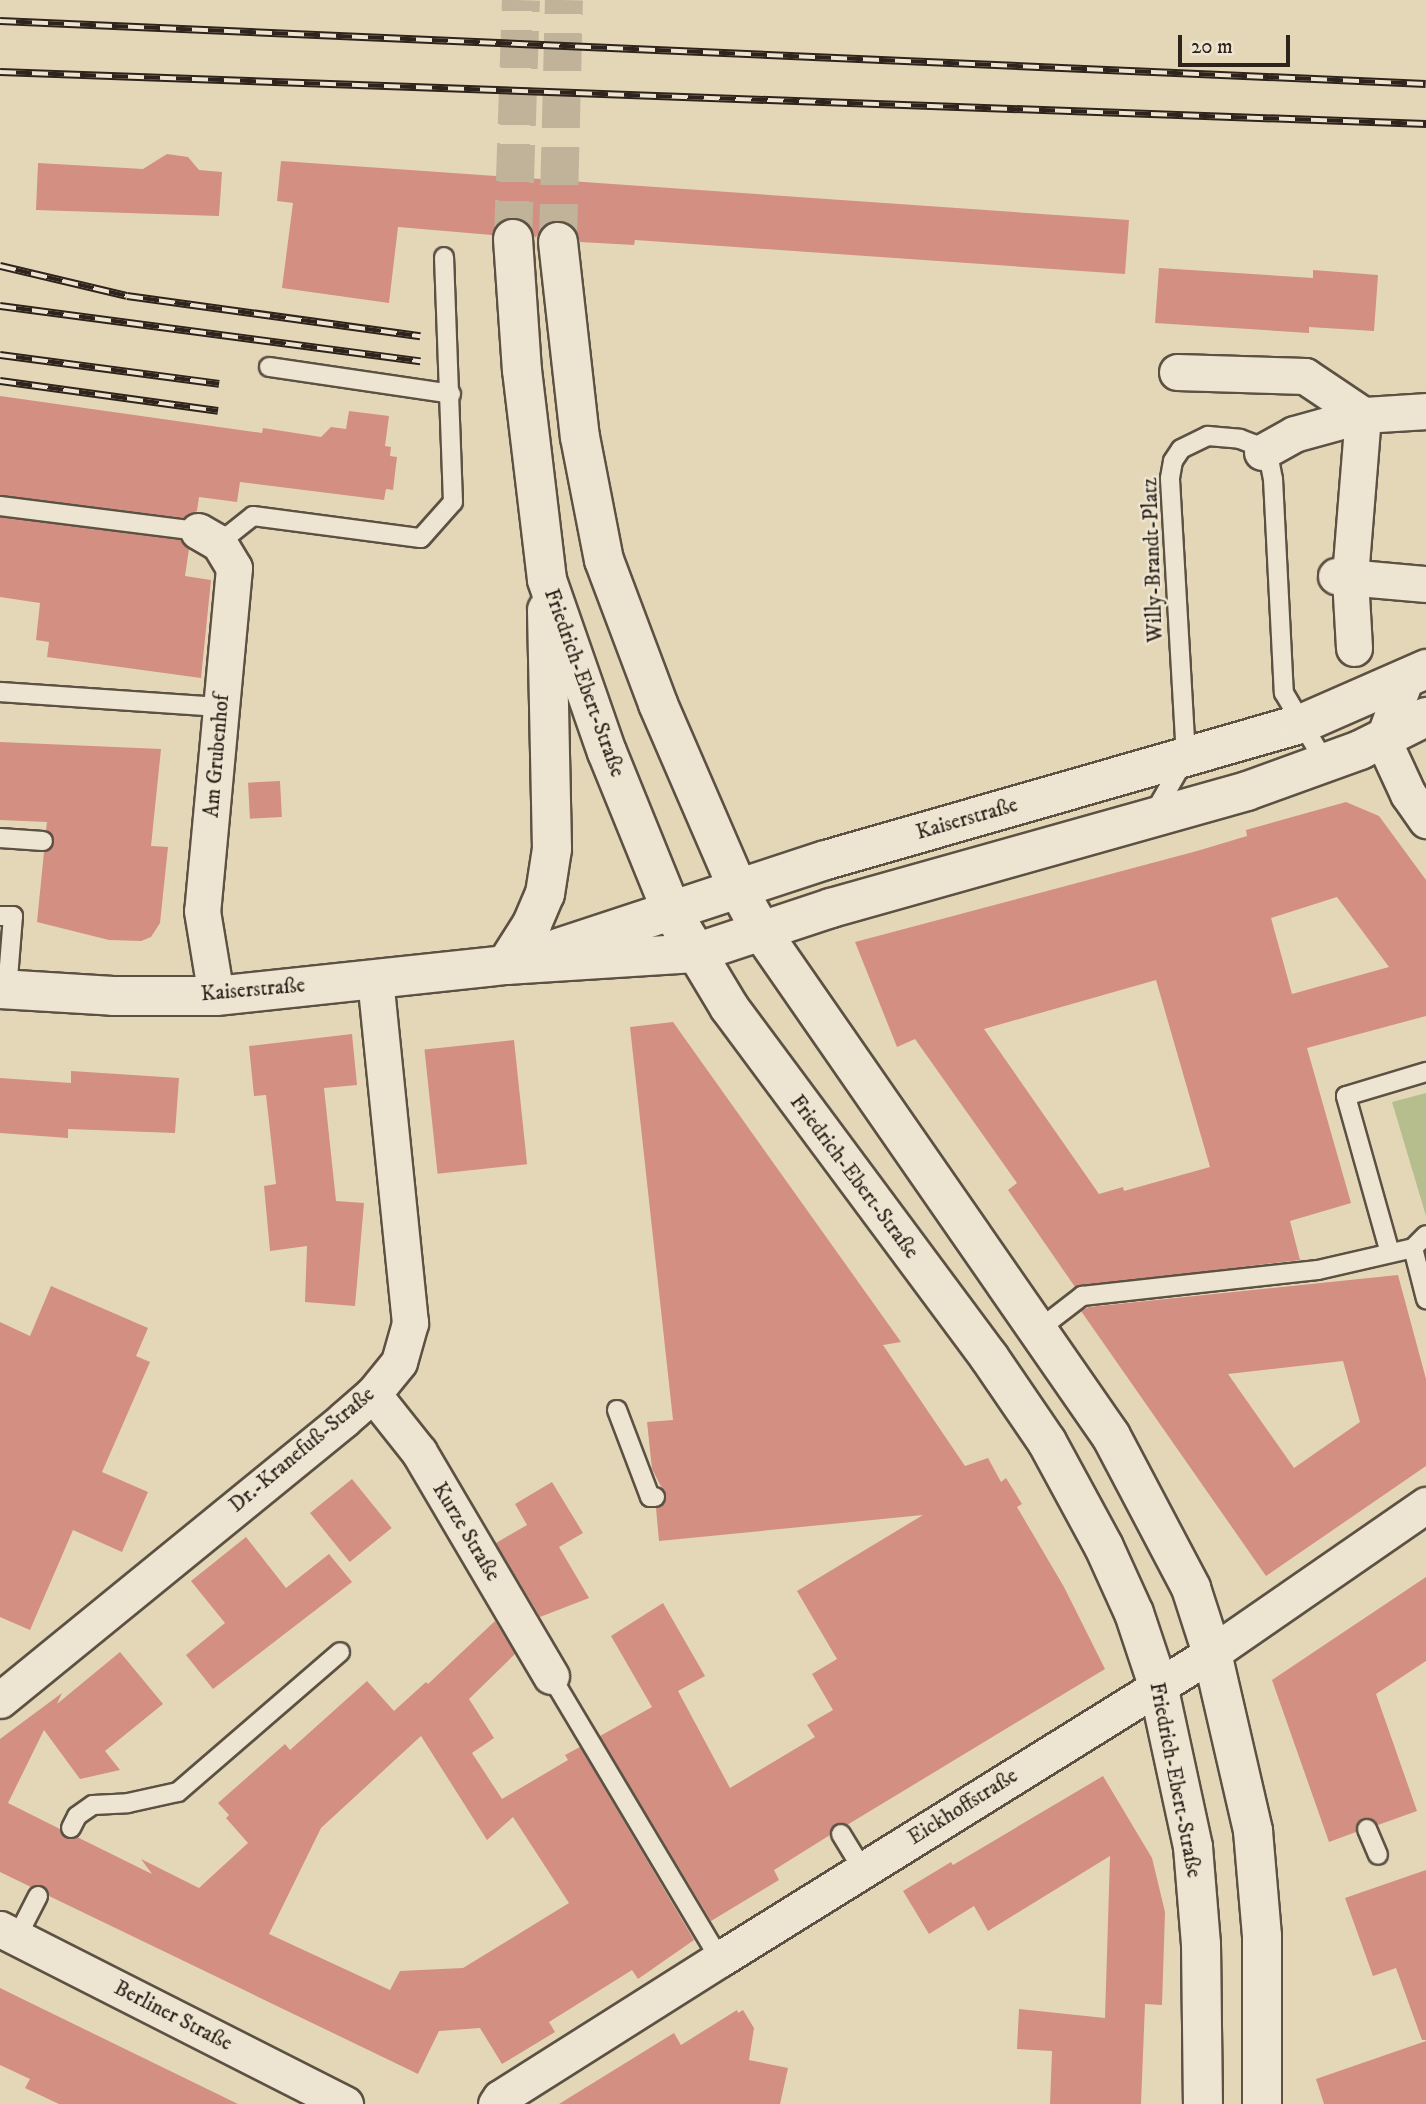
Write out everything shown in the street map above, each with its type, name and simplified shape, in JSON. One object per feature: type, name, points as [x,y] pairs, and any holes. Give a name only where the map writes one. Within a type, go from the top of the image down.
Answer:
[{"type":"main road","name":"Friedrich-Ebert-Straße","points":[[513,239],[522,370],[547,580],[607,752],[672,912],[729,1007],[811,1121],[989,1357],[1064,1468],[1133,1613],[1158,1685],[1193,1847],[1201,1944],[1203,2104]]},
{"type":"main road","points":[[558,242],[580,437],[604,560],[658,704],[738,889],[761,931],[1111,1436],[1158,1520],[1191,1588],[1212,1653],[1253,1831],[1262,1936],[1262,2104]]},
{"type":"main road","points":[[506,965],[533,924],[545,894],[552,849],[547,580]]},
{"type":"main road","name":"Kaiserstraße","points":[[506,965],[826,860],[1301,724],[1416,674]]},
{"type":"main road","name":"Kaiserstraße","points":[[4,989],[113,996],[216,996],[506,965],[695,953],[831,908],[1149,821],[1326,764],[1426,717]]},
{"type":"street","points":[[1177,372],[1306,376],[1363,415]]},
{"type":"street","points":[[1262,452],[1294,434],[1363,415],[1426,411]]},
{"type":"street","points":[[1354,648],[1343,577],[1363,415]]},
{"type":"street","name":"Am Grubenhof","points":[[209,537],[234,568],[202,911],[216,996]]},
{"type":"street","points":[[1343,577],[1426,584]]},
{"type":"street","points":[[1416,674],[1382,740],[1408,794],[1426,820]]},
{"type":"street","name":"Dr.-Kranefuß-Straße","points":[[0,1700],[373,1394],[399,1362],[410,1323],[375,978]]},
{"type":"street","name":"Kurze Straße","points":[[373,1394],[419,1452],[551,1676]]},
{"type":"street","name":"Eickhoffstraße","points":[[496,2104],[500,2098],[720,1959],[1212,1653],[1426,1505]]},
{"type":"street","name":"Berliner Straße","points":[[8,1933],[345,2104]]},
{"type":"lane","points":[[0,506],[209,537],[253,516],[421,538],[453,502],[444,257]]},
{"type":"lane","points":[[269,367],[451,394]]},
{"type":"lane","name":"Willy-Brandt-Platz","points":[[1186,757],[1170,478],[1173,461],[1181,449],[1208,436],[1240,439],[1262,452]]},
{"type":"lane","points":[[1262,452],[1270,464],[1273,479],[1284,693],[1326,764]]},
{"type":"lane","points":[[0,692],[221,707]]},
{"type":"lane","points":[[1149,821],[1186,757]]},
{"type":"lane","points":[[0,838],[43,841]]},
{"type":"lane","points":[[0,916],[13,916],[4,989]]},
{"type":"lane","points":[[1390,1253],[1346,1096],[1426,1072]]},
{"type":"lane","points":[[1038,1330],[1082,1296],[1318,1270],[1413,1248],[1426,1235]]},
{"type":"lane","points":[[1413,1248],[1426,1299]]},
{"type":"lane","points":[[617,1410],[650,1497],[654,1497]]},
{"type":"lane","points":[[71,1828],[77,1816],[93,1805],[128,1803],[178,1792],[340,1652]]},
{"type":"lane","points":[[551,1676],[720,1959]]},
{"type":"lane","points":[[1367,1829],[1378,1855]]},
{"type":"lane","points":[[841,1834],[863,1870]]},
{"type":"lane","points":[[8,1933],[38,1896]]},
{"type":"green space","points":[[1426,1093],[1426,1216],[1392,1102]]},
{"type":"building","points":[[167,154],[188,157],[199,170],[222,172],[219,216],[36,210],[38,163],[143,169]]},
{"type":"building","points":[[281,161],[1129,220],[1125,274],[635,240],[634,245],[580,242],[575,229],[566,222],[556,220],[545,225],[535,238],[531,226],[512,217],[500,221],[492,235],[398,227],[389,303],[282,288],[293,203],[277,201]]},
{"type":"building","points":[[1159,268],[1313,278],[1313,270],[1378,275],[1374,331],[1309,327],[1309,333],[1155,323]]},
{"type":"building","points":[[0,396],[262,433],[263,428],[321,437],[331,427],[346,429],[349,411],[389,416],[385,446],[391,447],[390,456],[397,457],[393,490],[386,489],[384,500],[240,482],[237,502],[199,497],[197,511],[184,518],[0,495]]},
{"type":"building","points":[[0,517],[180,540],[189,549],[185,576],[211,580],[201,678],[47,657],[49,642],[36,640],[40,603],[0,597]]},
{"type":"building","points":[[0,742],[161,749],[151,846],[168,847],[160,923],[151,937],[141,941],[109,940],[37,922],[44,852],[53,847],[53,837],[46,830],[47,822],[0,820]]},
{"type":"building","points":[[280,781],[282,817],[250,819],[248,783]]},
{"type":"building","points":[[1346,802],[1379,816],[1426,880],[1426,1016],[1307,1048],[1351,1203],[1290,1221],[1300,1260],[1075,1287],[1008,1190],[1017,1183],[915,1039],[897,1047],[855,942],[1197,851],[1247,836],[1246,830]],"holes":[[[1337,897],[1389,967],[1292,994],[1271,918]],[[1156,980],[1210,1167],[1124,1191],[1123,1187],[1099,1194],[984,1029]]]},
{"type":"building","points":[[673,1022],[901,1342],[883,1345],[965,1466],[988,1458],[1001,1482],[1006,1478],[1022,1504],[1017,1507],[1064,1587],[1105,1669],[847,1825],[835,1825],[830,1835],[774,1870],[779,1880],[711,1921],[600,1736],[652,1707],[611,1636],[663,1603],[705,1676],[678,1691],[730,1788],[815,1737],[807,1725],[833,1710],[812,1674],[837,1659],[797,1591],[923,1515],[659,1541],[656,1508],[664,1503],[666,1496],[652,1469],[647,1422],[673,1420],[630,1027]]},
{"type":"building","points":[[352,1034],[357,1085],[324,1088],[336,1201],[364,1203],[355,1306],[305,1302],[307,1246],[270,1251],[264,1186],[276,1184],[266,1095],[254,1096],[249,1046]]},
{"type":"building","points":[[514,1040],[527,1164],[438,1174],[424,1049]]},
{"type":"building","points":[[71,1071],[179,1078],[175,1133],[68,1129],[68,1138],[0,1133],[0,1078],[71,1083]]},
{"type":"building","points":[[1398,1275],[1426,1379],[1426,1466],[1266,1576],[1081,1311],[1089,1307]],"holes":[[[1343,1361],[1360,1422],[1294,1468],[1228,1374]]]},
{"type":"building","points":[[51,1286],[148,1328],[136,1356],[150,1362],[102,1472],[148,1492],[122,1552],[73,1530],[30,1630],[0,1617],[0,1322],[30,1336]]},
{"type":"building","points":[[352,1479],[392,1528],[350,1562],[310,1513]]},
{"type":"building","points":[[552,1482],[583,1533],[559,1547],[589,1598],[540,1617],[496,1543],[527,1525],[515,1504]]},
{"type":"building","points":[[246,1537],[286,1588],[329,1554],[352,1582],[213,1689],[186,1655],[225,1623],[191,1581]]},
{"type":"building","points":[[1426,1577],[1426,1661],[1376,1694],[1417,1811],[1378,1825],[1373,1820],[1363,1818],[1358,1823],[1356,1832],[1329,1842],[1272,1680]]},
{"type":"building","points":[[495,1621],[515,1654],[469,1699],[494,1738],[472,1753],[502,1799],[568,1760],[565,1755],[580,1747],[694,1940],[638,1979],[632,1970],[549,2022],[555,2032],[502,2064],[480,2028],[439,2031],[418,2074],[49,1896],[43,1886],[31,1887],[0,1872],[0,1739],[62,1693],[57,1704],[120,1652],[163,1704],[105,1751],[120,1770],[80,1779],[44,1730],[8,1803],[60,1829],[67,1838],[77,1837],[152,1874],[141,1859],[199,1888],[248,1843],[226,1818],[229,1815],[218,1803],[285,1744],[290,1750],[367,1681],[394,1711],[426,1682],[428,1684]],"holes":[[[421,1736],[487,1840],[513,1817],[569,1903],[463,1968],[400,1971],[390,1990],[269,1934],[321,1828]]]},
{"type":"building","points":[[1103,1776],[1152,1858],[1165,1912],[1162,2005],[1145,2004],[1141,2104],[1050,2104],[1052,2051],[1017,2049],[1019,2009],[1105,2018],[1110,1856],[988,1931],[974,1906],[929,1934],[903,1891],[951,1862],[953,1865]]},
{"type":"building","points":[[1426,1870],[1426,2040],[1422,2040],[1396,1968],[1373,1976],[1345,1898]]},
{"type":"building","points":[[0,1988],[238,2104],[59,2104],[25,2088],[30,2079],[0,2065]]},
{"type":"building","points":[[737,2010],[738,2013],[743,2010],[754,2028],[749,2060],[788,2068],[780,2104],[559,2104],[674,2033],[681,2045]]},
{"type":"building","points":[[1426,2041],[1426,2104],[1324,2104],[1316,2079]]},
{"type":"tunnel","points":[[513,239],[521,0]]},
{"type":"tunnel","points":[[558,242],[564,0]]},
{"type":"railway","points":[[0,21],[1426,84]]},
{"type":"railway","points":[[0,72],[1426,124]]},
{"type":"railway","points":[[0,266],[127,296],[420,336]]},
{"type":"railway","points":[[0,306],[420,361]]},
{"type":"railway","points":[[0,355],[219,384]]},
{"type":"railway","points":[[0,381],[218,411]]}]
